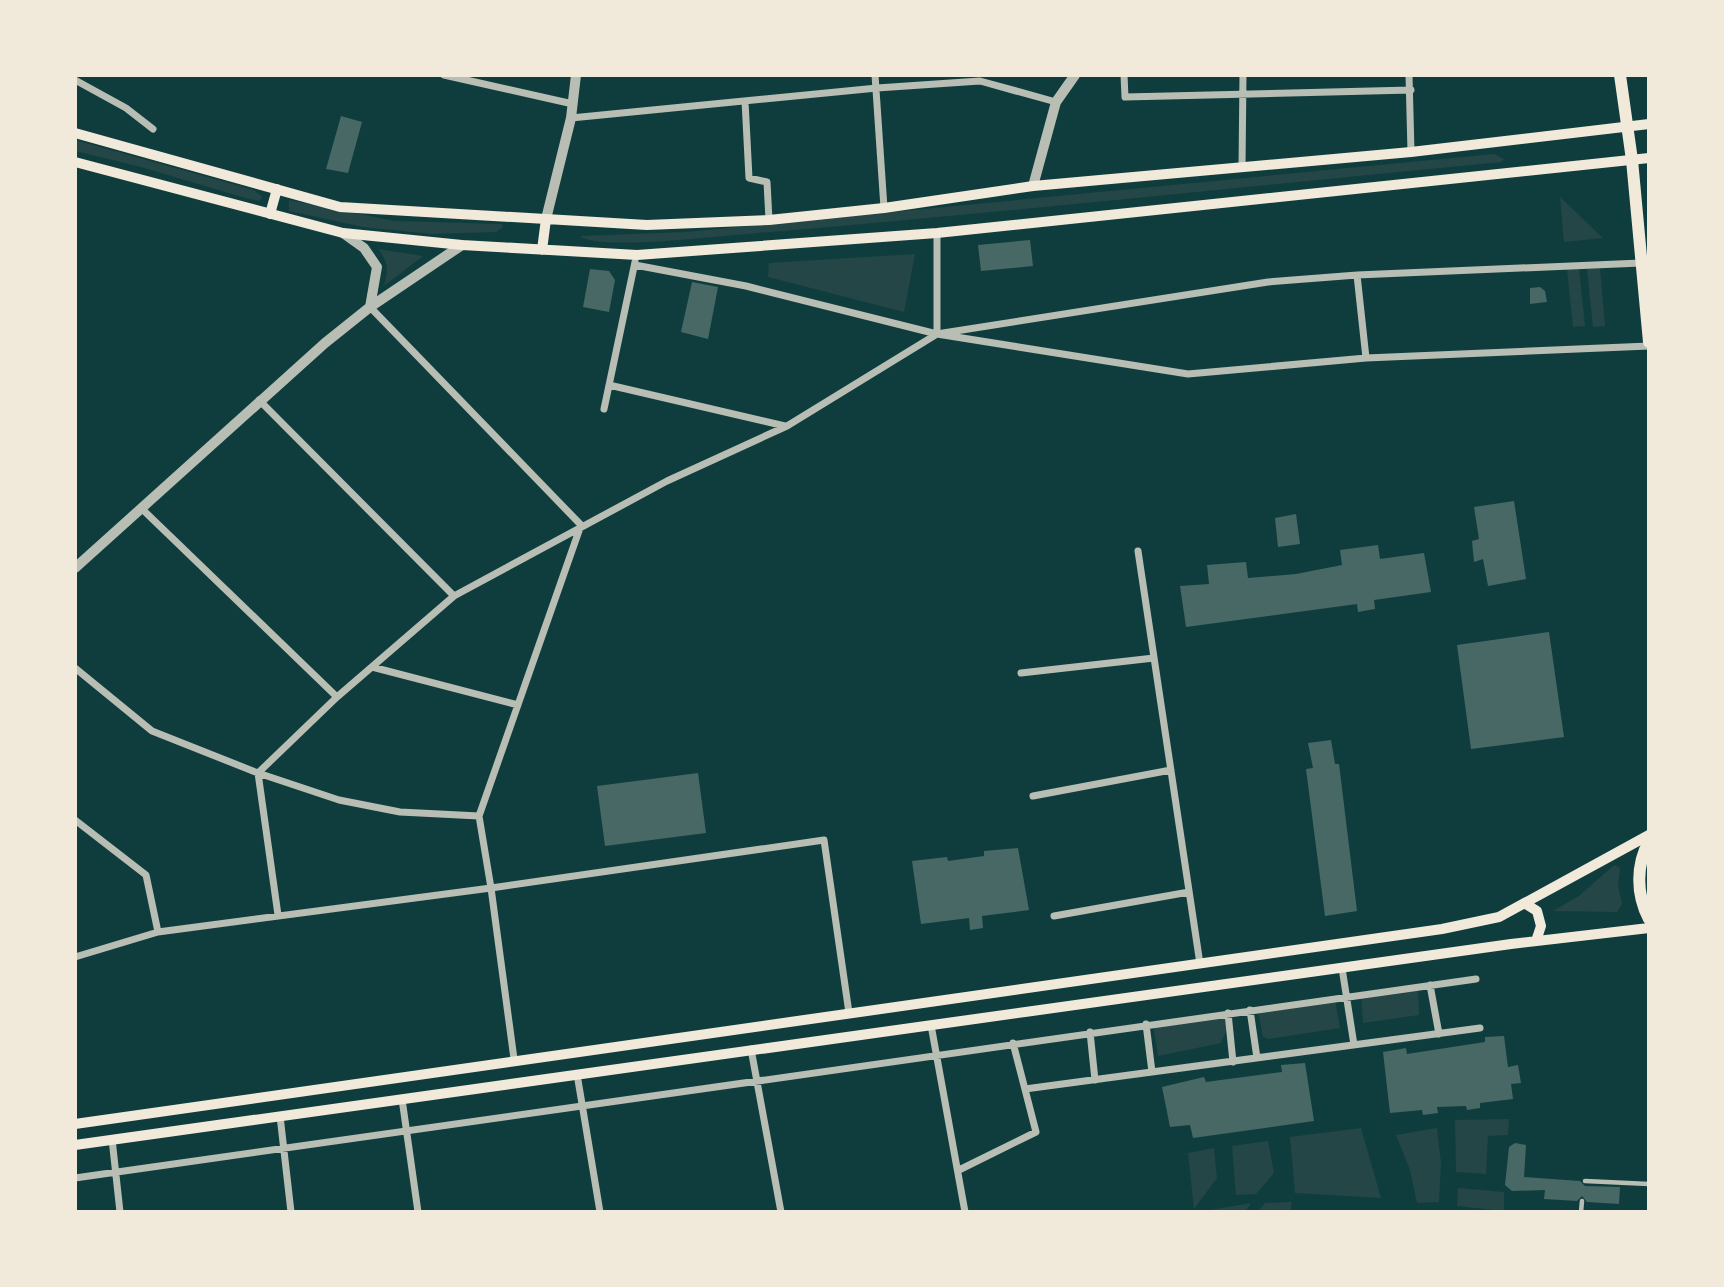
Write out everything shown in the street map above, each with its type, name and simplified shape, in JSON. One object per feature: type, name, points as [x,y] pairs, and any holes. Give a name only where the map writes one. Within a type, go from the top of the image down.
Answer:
[{"type":"main road","points":[[1620,75],[1632,160],[1649,344]]},
{"type":"main road","points":[[75,133],[341,207],[647,225],[769,220],[884,208],[1033,187],[1411,152],[1649,124]]},
{"type":"main road","points":[[75,162],[343,233],[636,260],[937,233],[1649,158]]},
{"type":"main road","points":[[270,214],[277,190]]},
{"type":"main road","points":[[542,250],[546,219]]},
{"type":"main road","points":[[75,1124],[514,1059],[1442,929],[1489,920],[1649,835]]},
{"type":"main road","points":[[1649,841],[1639,870],[1639,890],[1649,919]]},
{"type":"main road","points":[[1524,903],[1537,911],[1541,926],[1536,941]]},
{"type":"main road","points":[[75,1145],[751,1049],[1536,941],[1649,928]]},
{"type":"street","points":[[444,75],[573,104]]},
{"type":"street","points":[[546,219],[571,118],[576,75]]},
{"type":"street","points":[[875,75],[884,208]]},
{"type":"street","points":[[1033,187],[1056,102],[1075,75]]},
{"type":"street","points":[[1124,75],[1125,97],[1411,90]]},
{"type":"street","points":[[1242,167],[1243,75]]},
{"type":"street","points":[[1409,75],[1411,152]]},
{"type":"street","points":[[75,80],[126,108],[153,129]]},
{"type":"street","points":[[571,118],[877,88],[980,81],[1056,102]]},
{"type":"street","points":[[745,102],[749,178],[767,182],[769,220]]},
{"type":"street","points":[[343,233],[364,248],[377,267],[370,307]]},
{"type":"street","points":[[937,233],[937,334]]},
{"type":"street","points":[[75,568],[260,400],[370,307],[462,245]]},
{"type":"street","points":[[604,409],[636,260],[937,334],[1188,374],[1366,358],[1649,344]]},
{"type":"street","points":[[258,774],[337,697],[454,596],[581,525],[667,481],[787,426],[937,334],[1268,282],[1357,275],[1641,263]]},
{"type":"street","points":[[1357,275],[1366,358]]},
{"type":"street","points":[[370,307],[581,525]]},
{"type":"street","points":[[609,385],[787,426]]},
{"type":"street","points":[[260,400],[454,596]]},
{"type":"street","points":[[141,508],[337,697]]},
{"type":"street","points":[[514,1059],[479,816],[581,525]]},
{"type":"street","points":[[1138,551],[1199,964]]},
{"type":"street","points":[[1021,673],[1154,658]]},
{"type":"street","points":[[372,667],[518,705]]},
{"type":"street","points":[[75,668],[152,731],[258,774],[339,800],[400,812],[479,816]]},
{"type":"street","points":[[1033,796],[1171,770]]},
{"type":"street","points":[[258,774],[278,915]]},
{"type":"street","points":[[75,820],[146,875],[158,932]]},
{"type":"street","points":[[75,957],[158,932],[824,840],[849,1013]]},
{"type":"street","points":[[1054,915],[1189,892]]},
{"type":"street","points":[[1342,968],[1354,1045]]},
{"type":"street","points":[[75,1178],[115,1170],[284,1150],[758,1083],[938,1053],[1476,979]]},
{"type":"street","points":[[1430,985],[1439,1034]]},
{"type":"street","points":[[1250,1010],[1257,1058]]},
{"type":"street","points":[[1228,1013],[1233,1062]]},
{"type":"street","points":[[1146,1024],[1152,1073]]},
{"type":"street","points":[[931,1025],[965,1212]]},
{"type":"street","points":[[1025,1090],[1480,1028]]},
{"type":"street","points":[[1090,1032],[1094,1080]]},
{"type":"street","points":[[959,1170],[1036,1132],[1013,1043]]},
{"type":"street","points":[[751,1049],[780,1212]]},
{"type":"street","points":[[577,1074],[600,1212]]},
{"type":"street","points":[[402,1099],[418,1212]]},
{"type":"street","points":[[280,1116],[291,1212]]},
{"type":"street","points":[[112,1139],[120,1212]]},
{"type":"lane","points":[[1585,1181],[1649,1184]]},
{"type":"lane","points":[[1581,1212],[1582,1201]]},
{"type":"shaded area","points":[[75,140],[254,190],[262,197],[260,201],[249,199],[141,167],[75,151]]},
{"type":"shaded area","points":[[1494,154],[1504,159],[1502,162],[841,226],[633,242],[591,240],[580,236],[685,232]]},
{"type":"shaded area","points":[[1560,197],[1603,238],[1564,242]]},
{"type":"shaded area","points":[[289,200],[395,221],[502,224],[503,227],[496,232],[432,234],[363,227],[289,211]]},
{"type":"shaded area","points":[[378,249],[423,256],[384,286],[387,266]]},
{"type":"shaded area","points":[[915,254],[904,312],[768,277],[769,263]]},
{"type":"shaded area","points":[[1579,268],[1585,326],[1573,327],[1567,269]]},
{"type":"shaded area","points":[[1600,268],[1605,326],[1593,327],[1587,269]]},
{"type":"shaded area","points":[[1614,865],[1620,868],[1618,885],[1622,904],[1617,912],[1553,911],[1579,896]]},
{"type":"shaded area","points":[[1418,988],[1419,1015],[1363,1023],[1361,996]]},
{"type":"shaded area","points":[[1335,1000],[1340,1028],[1269,1039],[1263,1037],[1258,1011]]},
{"type":"shaded area","points":[[1225,1016],[1227,1029],[1221,1043],[1158,1056],[1153,1025]]},
{"type":"shaded area","points":[[1509,1119],[1508,1135],[1488,1136],[1486,1174],[1456,1172],[1455,1120]]},
{"type":"shaded area","points":[[1361,1128],[1381,1198],[1295,1193],[1290,1137]]},
{"type":"shaded area","points":[[1437,1128],[1441,1163],[1439,1202],[1417,1203],[1410,1170],[1396,1135]]},
{"type":"shaded area","points":[[1268,1141],[1274,1173],[1256,1194],[1236,1195],[1232,1146]]},
{"type":"shaded area","points":[[1214,1148],[1217,1178],[1194,1209],[1188,1153]]},
{"type":"shaded area","points":[[1458,1188],[1504,1192],[1504,1211],[1457,1206]]},
{"type":"shaded area","points":[[1292,1202],[1290,1212],[1258,1212],[1265,1203]]},
{"type":"shaded area","points":[[1251,1203],[1245,1212],[1209,1212],[1210,1210]]},
{"type":"building","points":[[341,116],[362,122],[348,173],[326,169]]},
{"type":"building","points":[[1030,240],[1033,266],[981,271],[978,245]]},
{"type":"building","points":[[590,269],[609,271],[615,280],[609,312],[583,307]]},
{"type":"building","points":[[692,282],[718,287],[708,339],[681,332]]},
{"type":"building","points":[[1540,287],[1545,291],[1547,302],[1530,304],[1530,288]]},
{"type":"building","points":[[1514,501],[1526,579],[1488,586],[1483,559],[1474,562],[1472,541],[1479,539],[1474,507]]},
{"type":"building","points":[[1296,514],[1300,544],[1278,547],[1275,518]]},
{"type":"building","points":[[1378,545],[1380,559],[1424,553],[1431,592],[1374,600],[1375,609],[1358,612],[1357,604],[1186,627],[1180,586],[1209,584],[1207,565],[1246,562],[1248,578],[1296,574],[1342,565],[1340,550]]},
{"type":"building","points":[[1549,632],[1564,737],[1471,749],[1457,645]]},
{"type":"building","points":[[1331,740],[1335,764],[1339,764],[1357,911],[1325,916],[1306,769],[1313,768],[1308,743]]},
{"type":"building","points":[[698,773],[706,833],[605,846],[597,786]]},
{"type":"building","points":[[1018,848],[1029,910],[982,916],[983,928],[970,930],[969,918],[921,924],[912,861],[947,857],[948,861],[984,856],[984,851]]},
{"type":"building","points":[[1504,1036],[1508,1067],[1518,1065],[1521,1083],[1511,1084],[1513,1099],[1480,1103],[1480,1108],[1467,1110],[1466,1106],[1437,1107],[1438,1113],[1423,1115],[1422,1110],[1390,1113],[1383,1052],[1406,1048],[1407,1054],[1485,1042],[1485,1037]]},
{"type":"building","points":[[1305,1063],[1314,1121],[1193,1138],[1190,1125],[1170,1127],[1162,1087],[1204,1077],[1206,1082],[1282,1072],[1281,1065]]},
{"type":"building","points":[[1515,1143],[1526,1145],[1524,1177],[1580,1181],[1585,1186],[1620,1187],[1619,1204],[1587,1202],[1582,1196],[1577,1201],[1544,1199],[1545,1190],[1512,1191],[1505,1185],[1509,1147]]}]
